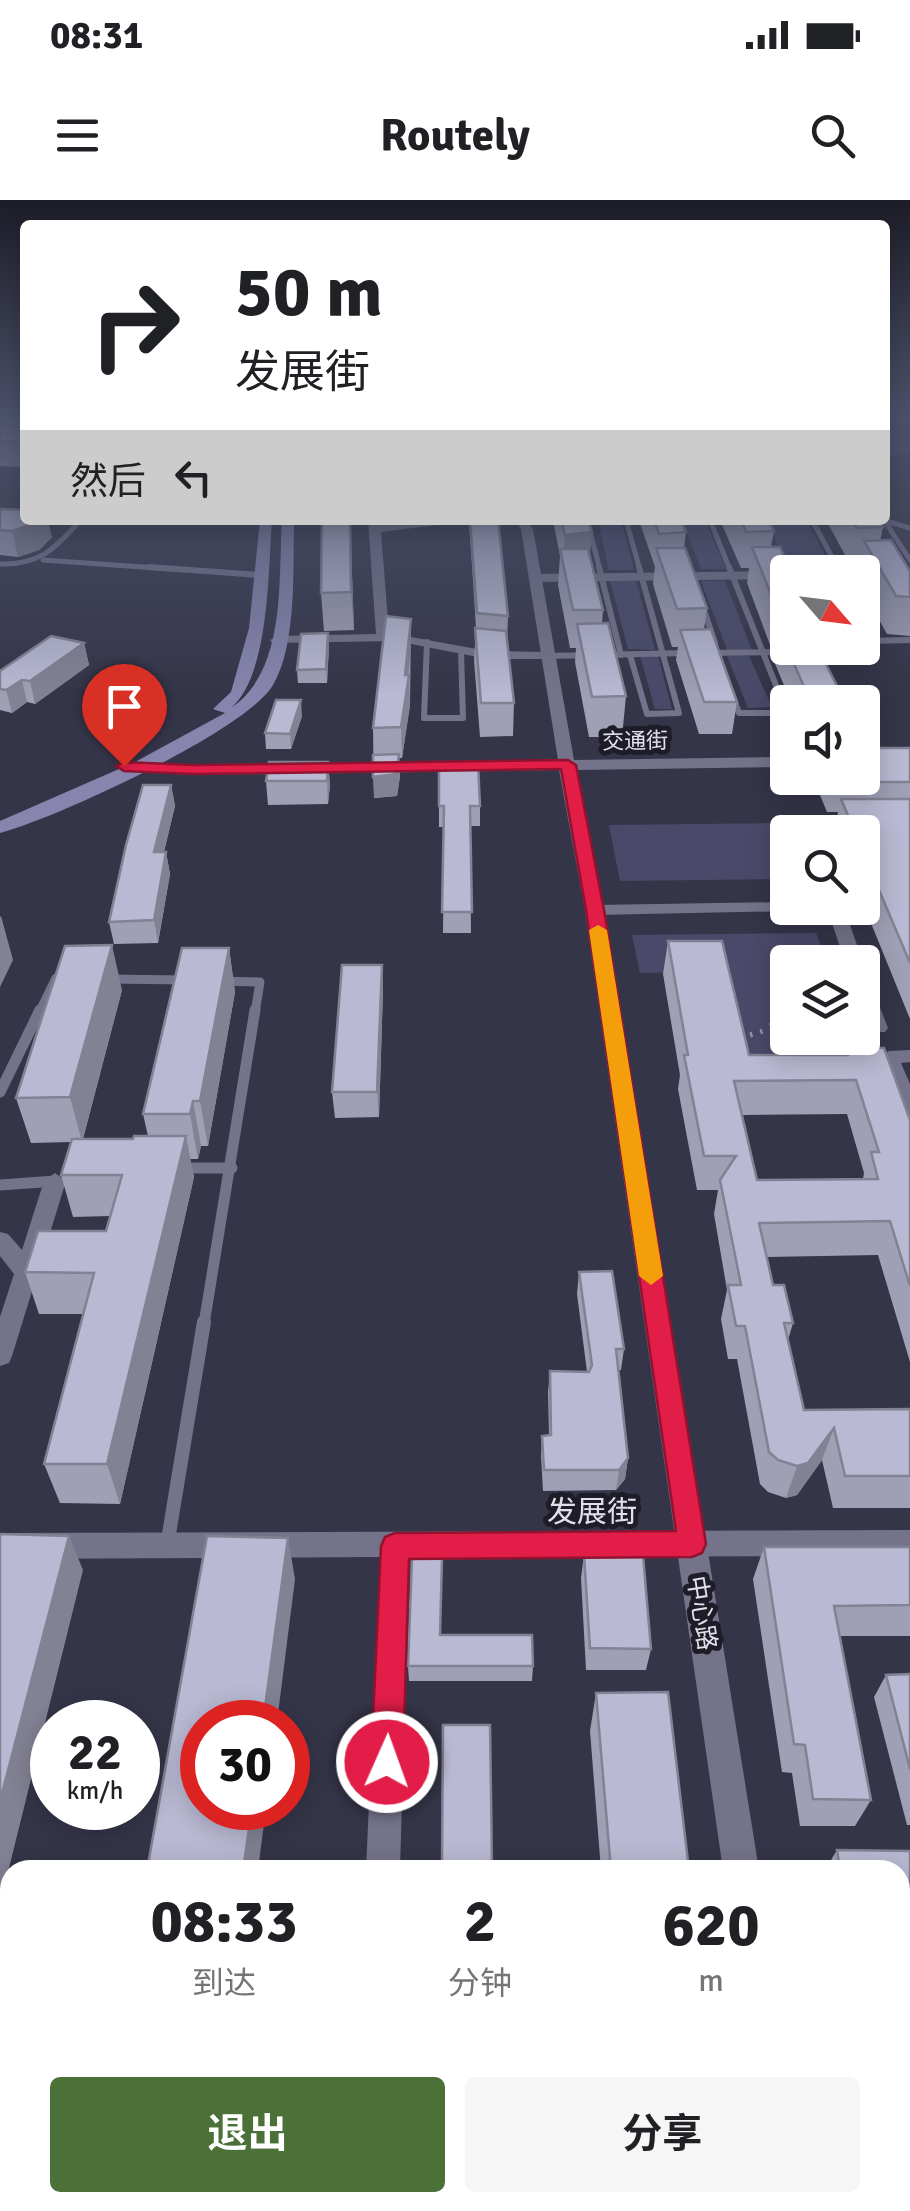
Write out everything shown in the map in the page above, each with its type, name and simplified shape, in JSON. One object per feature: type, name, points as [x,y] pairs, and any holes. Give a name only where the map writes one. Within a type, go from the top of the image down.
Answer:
[{"type":"main road","points":[[0,826],[192,735],[238,694],[256,628],[266,525]]},
{"type":"main road","points":[[129,766],[221,726],[266,685],[277,640],[288,525]]},
{"type":"street","points":[[374,525],[383,638]]},
{"type":"street","name":"中心路","points":[[524,525],[595,910],[739,1860]]},
{"type":"street","points":[[534,578],[770,577]]},
{"type":"street","points":[[277,640],[383,638],[460,650],[546,656]]},
{"type":"street","name":"交通街","points":[[129,766],[193,770],[770,762]]},
{"type":"street","points":[[880,821],[910,821]]},
{"type":"street","points":[[595,910],[770,907]]},
{"type":"street","points":[[910,1056],[889,1057],[910,1110]]},
{"type":"street","points":[[0,1356],[26,1272],[63,1178]]},
{"type":"street","points":[[0,1240],[26,1272]]},
{"type":"street","name":"发展街","points":[[0,1546],[910,1543]]},
{"type":"street","points":[[383,1860],[395,1546]]},
{"type":"lane","points":[[43,560],[75,525]]},
{"type":"lane","points":[[588,525],[625,655],[647,714],[679,713],[627,525]]},
{"type":"lane","points":[[712,525],[786,713],[739,714],[729,683]]},
{"type":"lane","points":[[815,525],[831,555]]},
{"type":"lane","points":[[886,525],[910,560]]},
{"type":"lane","points":[[686,557],[724,668]]},
{"type":"lane","points":[[0,564],[43,560],[261,575]]},
{"type":"lane","points":[[880,569],[888,569]]},
{"type":"lane","points":[[880,640],[910,640]]},
{"type":"lane","points":[[427,642],[424,718],[463,718],[460,650]]},
{"type":"lane","points":[[546,656],[770,652]]},
{"type":"lane","points":[[0,1092],[56,978],[75,978]]},
{"type":"lane","points":[[93,978],[260,982],[168,1546]]},
{"type":"lane","points":[[160,1168],[232,1168]]},
{"type":"lane","points":[[0,1185],[63,1178]]},
{"type":"path","points":[[738,1039],[770,1028]]},
{"type":"shaded area","points":[[599,525],[622,525],[634,570],[609,570]]},
{"type":"shaded area","points":[[684,525],[707,525],[726,569],[701,569]]},
{"type":"shaded area","points":[[768,525],[809,525],[825,555],[783,555]]},
{"type":"shaded area","points":[[610,581],[636,581],[655,650],[628,649]]},
{"type":"shaded area","points":[[701,581],[725,581],[752,650],[727,650]]},
{"type":"shaded area","points":[[640,656],[658,656],[672,709],[655,709]]},
{"type":"shaded area","points":[[727,656],[749,656],[770,703],[770,707],[748,708]]},
{"type":"shaded area","points":[[770,823],[770,879],[620,881],[609,825]]},
{"type":"shaded area","points":[[816,933],[821,945],[770,945],[770,1055],[858,1055],[854,1069],[749,1081],[722,971],[640,973],[632,935]]},
{"type":"building","points":[[0,509],[20,510],[20,525],[30,525],[12,531],[0,530]]},
{"type":"building","points":[[322,525],[350,525],[351,592],[321,593]]},
{"type":"building","points":[[470,525],[499,525],[508,616],[477,613]]},
{"type":"building","points":[[562,525],[590,525],[592,532],[565,535]]},
{"type":"building","points":[[656,525],[683,525],[686,532],[659,534]]},
{"type":"building","points":[[743,525],[771,525],[774,531],[746,532]]},
{"type":"building","points":[[855,525],[883,527],[857,528]]},
{"type":"building","points":[[891,540],[910,571],[910,597],[896,596],[880,568],[880,555],[872,555],[864,541]]},
{"type":"building","points":[[752,547],[780,547],[784,555],[770,555],[770,592]]},
{"type":"building","points":[[656,548],[685,548],[707,608],[677,609]]},
{"type":"building","points":[[560,549],[588,549],[603,610],[573,610]]},
{"type":"building","points":[[386,616],[411,619],[405,675],[409,675],[401,727],[373,728]]},
{"type":"building","points":[[608,623],[626,696],[592,697],[577,624]]},
{"type":"building","points":[[475,628],[506,631],[514,703],[481,703]]},
{"type":"building","points":[[711,629],[737,702],[704,702],[680,630]]},
{"type":"building","points":[[328,633],[326,669],[297,670],[301,634]]},
{"type":"building","points":[[51,636],[84,643],[30,681],[22,680],[6,690],[0,689],[0,671]]},
{"type":"building","points":[[794,665],[826,665],[836,685],[803,685]]},
{"type":"building","points":[[276,700],[301,700],[290,734],[265,733]]},
{"type":"building","points":[[880,748],[910,748],[910,782],[880,782]]},
{"type":"building","points":[[399,754],[396,774],[373,777],[373,755]]},
{"type":"building","points":[[269,762],[328,762],[327,781],[266,781]]},
{"type":"building","points":[[478,763],[480,806],[470,806],[472,912],[442,912],[444,806],[439,806],[439,764]]},
{"type":"building","points":[[143,785],[171,785],[154,852],[166,852],[154,920],[109,922],[126,845]]},
{"type":"building","points":[[841,799],[910,799],[910,963],[880,892],[880,815],[848,815]]},
{"type":"building","points":[[668,941],[722,941],[749,1055],[880,1055],[880,1048],[884,1048],[910,1120],[910,1286],[890,1221],[759,1223],[773,1285],[784,1285],[793,1323],[784,1323],[804,1410],[910,1409],[910,1476],[845,1476],[834,1428],[808,1463],[797,1466],[778,1460],[769,1452],[745,1326],[736,1326],[728,1285],[741,1285],[720,1180],[736,1156],[704,1156],[684,1055],[688,1055]],"holes":[[[856,1080],[879,1152],[871,1152],[878,1179],[757,1180],[734,1081]]]},
{"type":"building","points":[[112,945],[70,1097],[16,1098],[65,946]]},
{"type":"building","points":[[182,948],[229,948],[200,1101],[193,1101],[190,1114],[143,1114]]},
{"type":"building","points":[[342,965],[382,965],[377,1092],[332,1092]]},
{"type":"building","points":[[186,1136],[107,1464],[44,1464],[94,1273],[25,1272],[38,1231],[106,1231],[122,1175],[61,1175],[72,1139]]},
{"type":"building","points":[[612,1271],[624,1349],[616,1349],[628,1458],[619,1470],[544,1470],[542,1436],[551,1435],[550,1371],[589,1372],[592,1365],[579,1272]]},
{"type":"building","points":[[0,1534],[69,1536],[0,1801]]},
{"type":"building","points":[[207,1536],[288,1538],[266,1700],[180,1700],[180,1830],[249,1830],[244,1860],[149,1860],[154,1830],[160,1830],[160,1798]]},
{"type":"building","points":[[764,1547],[910,1547],[910,1605],[834,1606],[871,1800],[813,1799],[805,1745],[794,1744]]},
{"type":"building","points":[[584,1555],[643,1555],[651,1649],[590,1648]]},
{"type":"building","points":[[412,1558],[442,1558],[440,1635],[532,1635],[533,1666],[408,1666]]},
{"type":"building","points":[[910,1674],[910,1769],[886,1675]]},
{"type":"building","points":[[668,1692],[688,1860],[610,1860],[596,1693]]},
{"type":"building","points":[[443,1725],[490,1725],[492,1860],[442,1860]]},
{"type":"building","points":[[837,1850],[910,1851],[910,1860],[838,1860]]},
{"type":"slow traffic","points":[[598,930],[651,1276]]},
{"type":"route","points":[[124,766],[193,770],[568,765],[595,910],[692,1544],[395,1546],[387,1762]]}]
